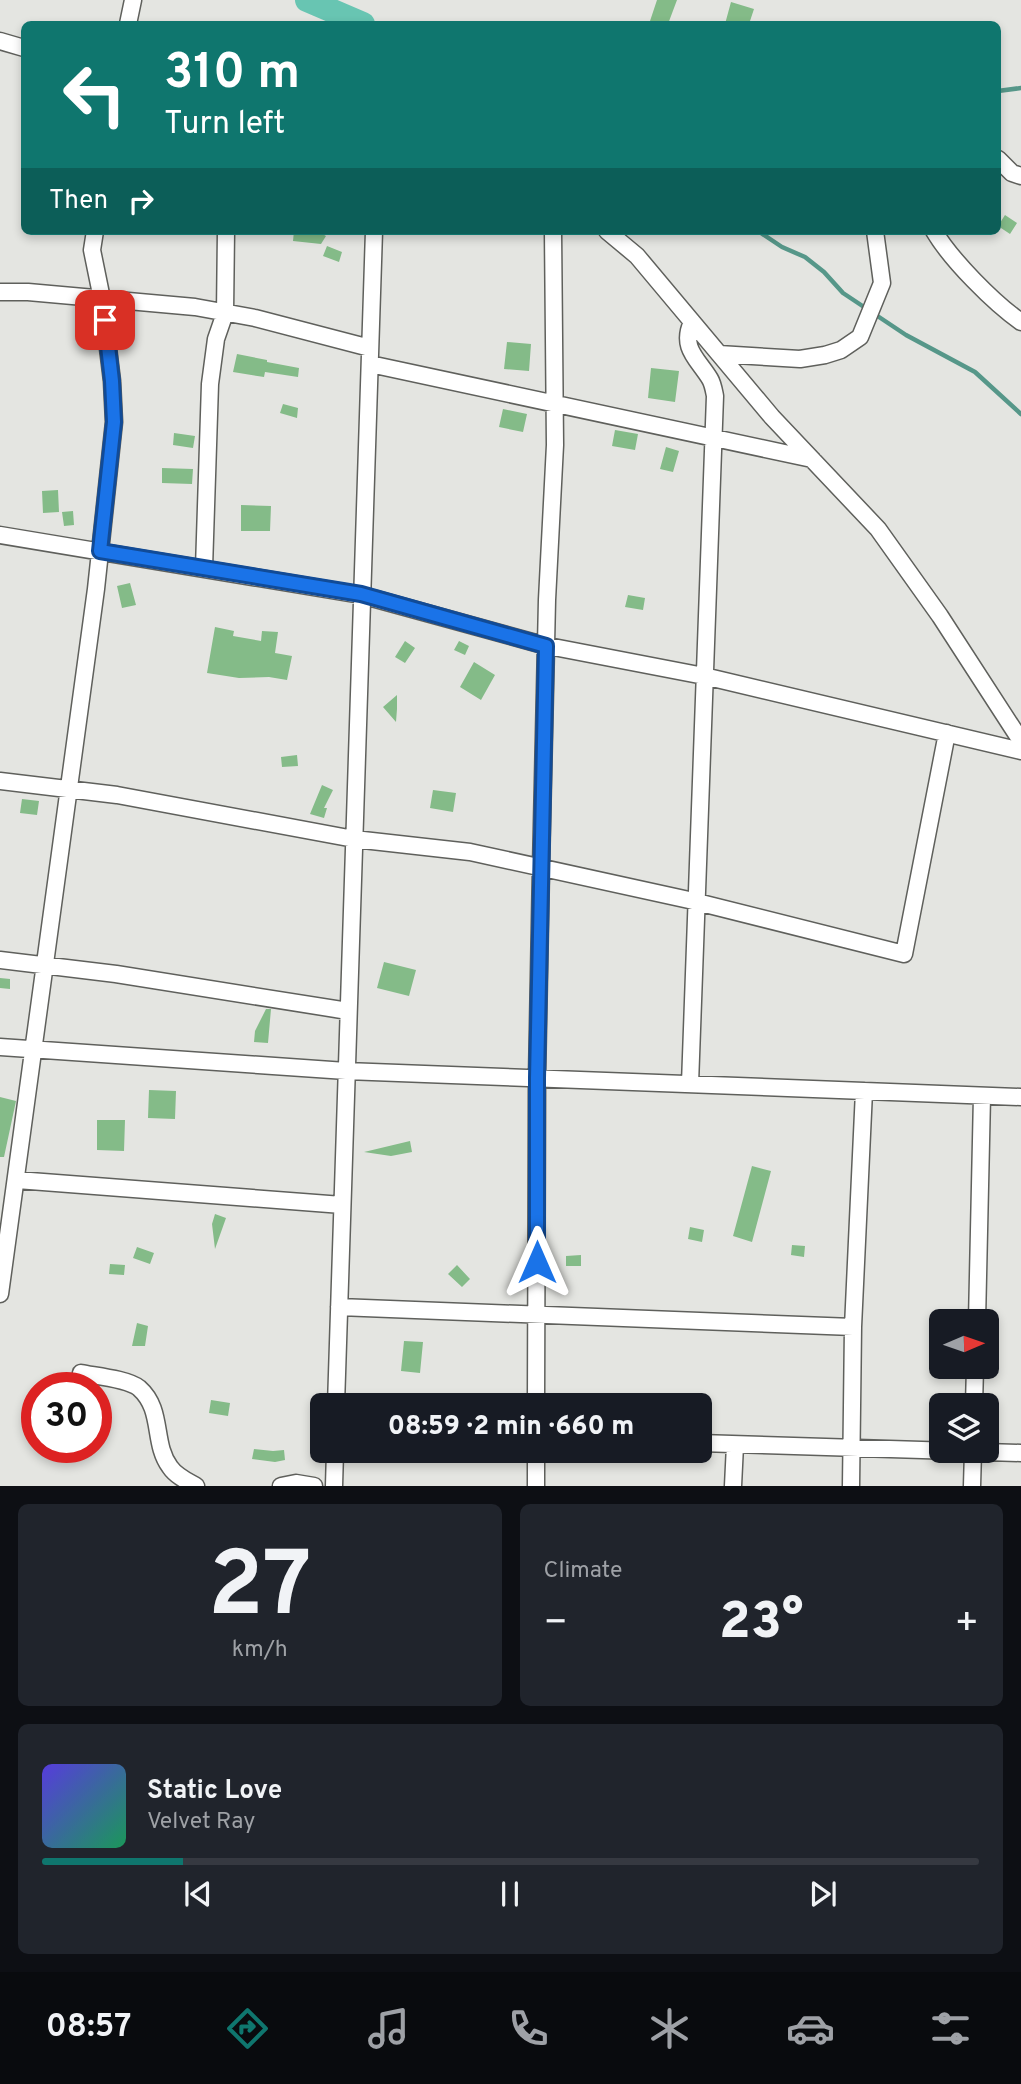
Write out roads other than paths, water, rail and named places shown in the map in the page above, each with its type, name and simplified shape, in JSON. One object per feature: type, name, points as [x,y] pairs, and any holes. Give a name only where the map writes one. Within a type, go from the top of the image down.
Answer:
[{"type":"street","points":[[129,21],[133,0]]},
{"type":"street","points":[[0,41],[21,47]]},
{"type":"street","points":[[1001,162],[1012,173],[1021,176]]},
{"type":"street","points":[[0,1294],[11,1182],[46,965],[100,551],[114,422],[102,299],[92,250],[94,235]]},
{"type":"street","points":[[205,568],[210,384],[216,339],[225,313],[226,235]]},
{"type":"street","points":[[337,1393],[374,235]]},
{"type":"street","points":[[536,1393],[541,867],[555,405],[553,235]]},
{"type":"street","points":[[612,235],[638,256],[719,354],[878,529],[940,616],[1021,741]]},
{"type":"street","points":[[719,354],[800,359],[841,350],[860,337],[881,283],[875,235]]},
{"type":"street","points":[[937,235],[992,299],[1021,322]]},
{"type":"street","points":[[0,292],[28,292],[195,307],[256,318],[370,356],[555,405],[812,459]]},
{"type":"street","points":[[690,1084],[715,396],[711,380],[697,363],[690,347],[687,333],[692,322]]},
{"type":"street","points":[[0,535],[361,594],[546,646],[705,676],[1021,751]]},
{"type":"street","points":[[0,780],[117,795],[354,839],[470,852],[697,902],[904,954],[947,733]]},
{"type":"street","points":[[0,960],[116,974],[348,1011]]},
{"type":"street","points":[[0,1047],[346,1070],[1021,1097]]},
{"type":"street","points":[[851,1486],[853,1327],[863,1091]]},
{"type":"street","points":[[976,1309],[982,1096]]},
{"type":"street","points":[[11,1182],[342,1205]]},
{"type":"street","points":[[339,1307],[853,1327]]},
{"type":"street","points":[[112,1379],[138,1387],[155,1410],[160,1443],[169,1466],[197,1486]]},
{"type":"street","points":[[712,1444],[929,1450]]},
{"type":"street","points":[[733,1486],[735,1445]]},
{"type":"street","points":[[999,1452],[1021,1453]]},
{"type":"street","points":[[334,1486],[335,1463]]},
{"type":"street","points":[[536,1463],[536,1486]]},
{"type":"street","points":[[972,1486],[973,1463]]},
{"type":"street","points":[[281,1486],[296,1483],[314,1486]]},
{"type":"waterway","points":[[307,0],[356,21]]},
{"type":"waterway","points":[[1001,91],[1021,88]]},
{"type":"waterway","points":[[764,235],[805,257],[824,272],[843,293],[906,335],[975,372],[1021,414]]}]
